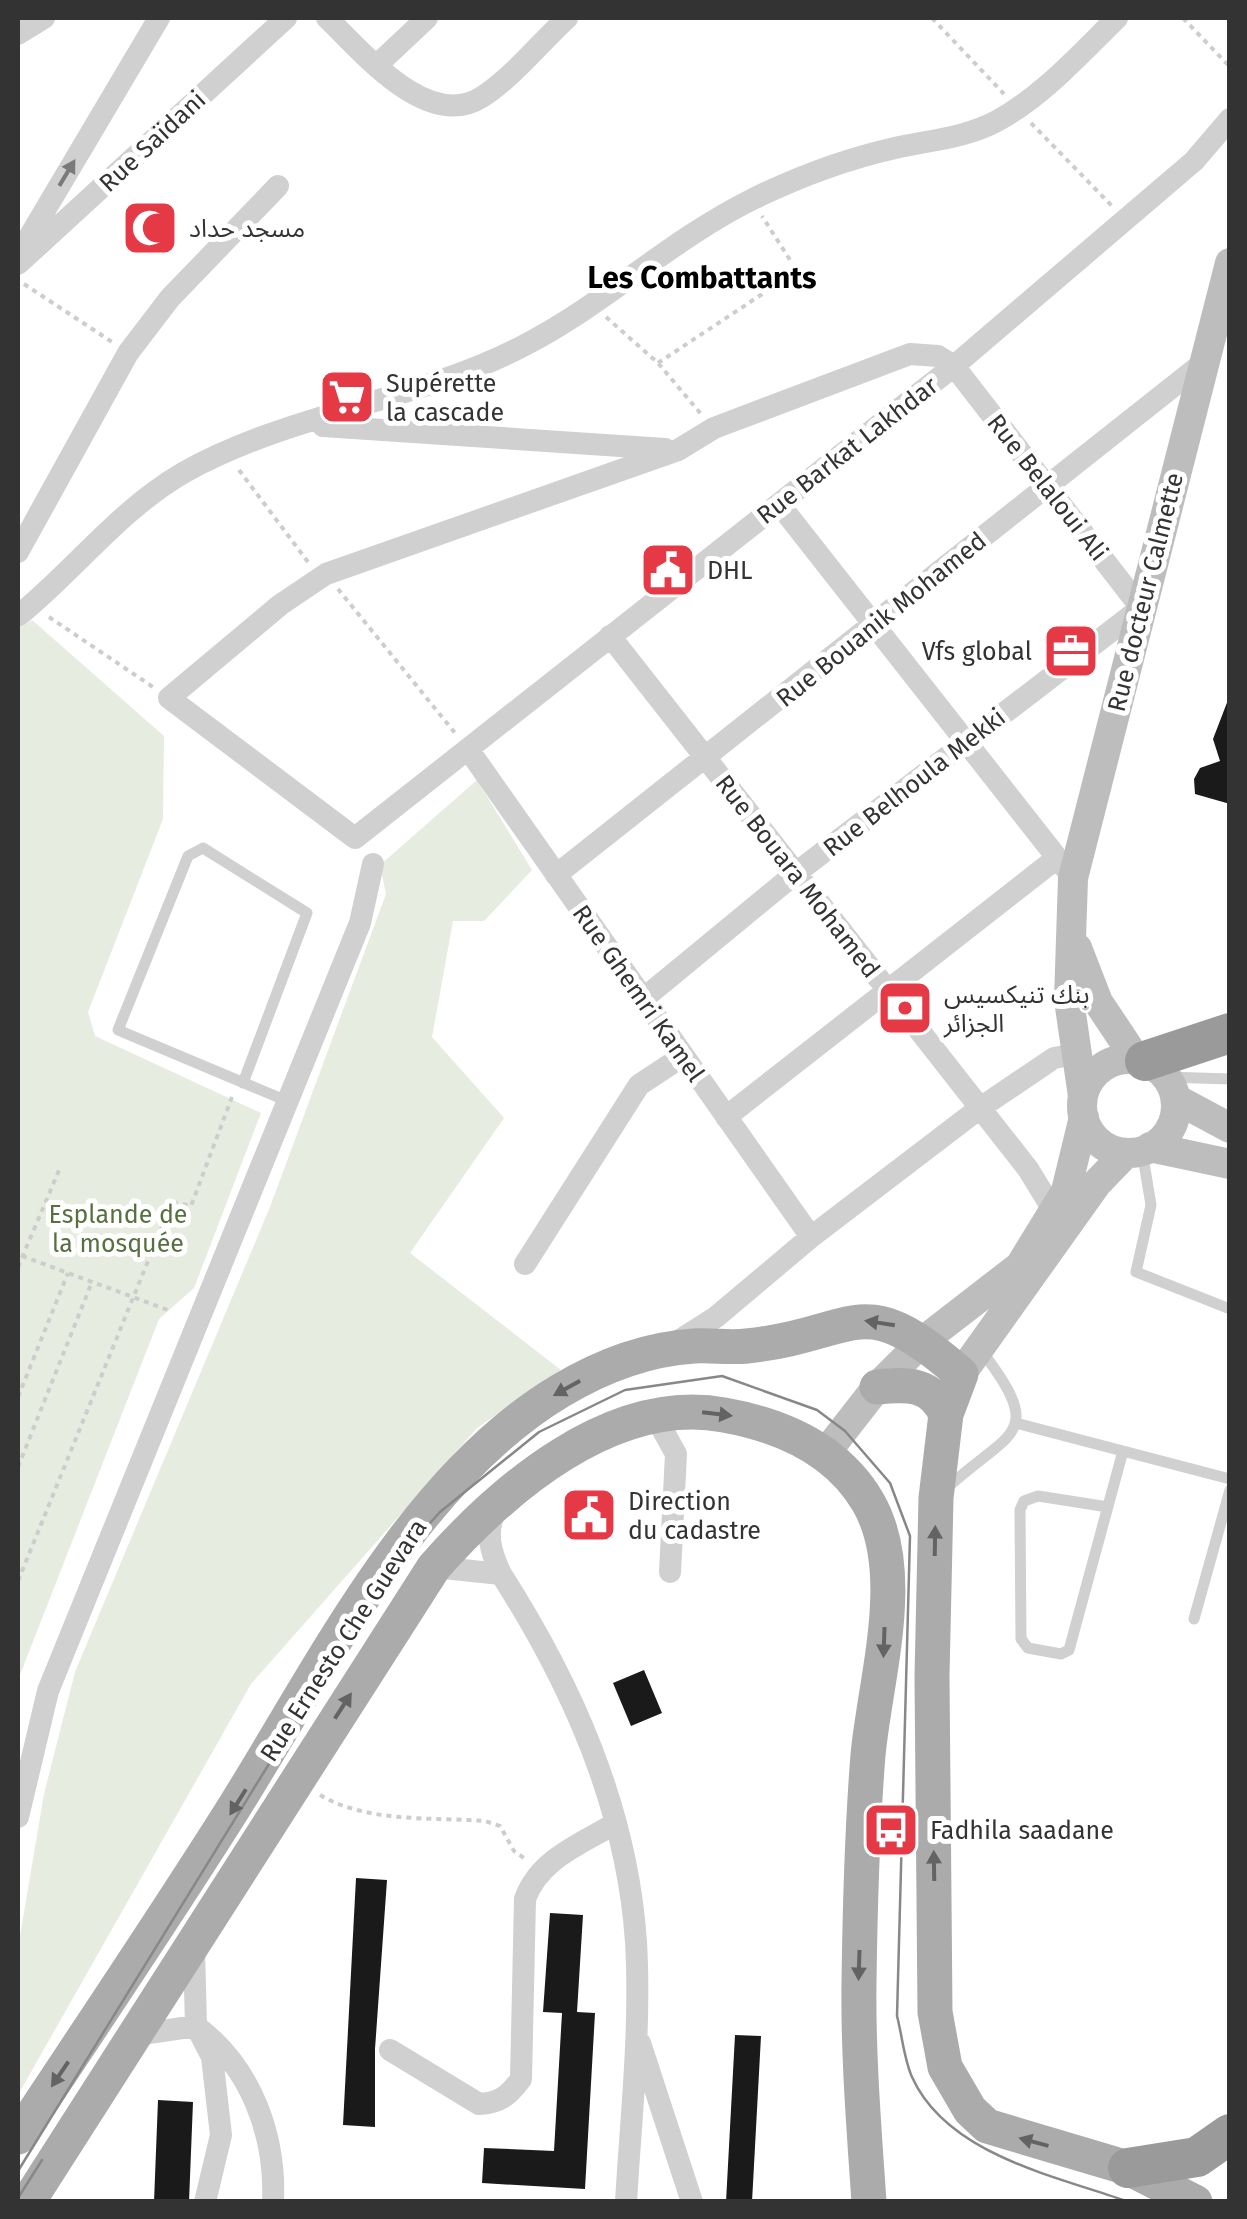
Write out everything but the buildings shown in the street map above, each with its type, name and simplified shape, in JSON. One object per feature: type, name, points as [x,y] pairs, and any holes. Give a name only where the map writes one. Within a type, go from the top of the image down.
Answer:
[{"type":"highway","points":[[1156,1074],[1230,1033]]},
{"type":"highway","points":[[1128,2168],[1198,2156],[1230,2134]]},
{"type":"main road","name":"Rue docteur Calmette","points":[[1084,1106],[1075,1054],[1065,868],[1141,608],[1230,264]]},
{"type":"main road","name":"Rue docteur Calmette","points":[[1068,921],[1098,1002],[1156,1074]]},
{"type":"main road","points":[[824,1455],[877,1387],[923,1342],[992,1292],[1020,1266],[1072,1176],[1088,1083],[1108,1064],[1156,1074],[1230,1128]]},
{"type":"main road","points":[[1156,1074],[1168,1133],[1097,1182],[971,1362],[946,1414],[936,1498],[932,1676],[938,2044],[956,2089],[987,2126],[1128,2168],[1195,2202]]},
{"type":"main road","points":[[1084,1106],[1096,1140],[1230,1164]]},
{"type":"main road","name":"Rue Ernesto Che Guevara","points":[[18,2137],[196,1867],[392,1556],[460,1469],[560,1391],[623,1360],[666,1349],[748,1346],[863,1321],[898,1326],[923,1342],[971,1362]]},
{"type":"main road","points":[[877,1387],[921,1387],[937,1397],[946,1414]]},
{"type":"main road","name":"Rue Ernesto Che Guevara","points":[[28,2202],[434,1568],[499,1504],[580,1446],[628,1422],[655,1416],[714,1413],[788,1430],[824,1455],[853,1482],[868,1503],[881,1535],[886,1570],[882,1669],[868,1752],[858,1985],[869,2202]]},
{"type":"street","points":[[18,34],[44,18]]},
{"type":"street","points":[[18,257],[159,18]]},
{"type":"street","name":"Rue Saïdani","points":[[18,264],[286,18]]},
{"type":"street","points":[[327,18],[416,97],[450,104],[480,98],[567,18]]},
{"type":"street","points":[[376,65],[427,18]]},
{"type":"street","points":[[24,610],[146,498],[225,452],[447,380],[522,347],[593,306],[689,235],[752,200],[862,157],[944,140],[994,122],[1041,90],[1117,18]]},
{"type":"street","name":"Rue Barkat Lakhdar","points":[[170,698],[355,838],[954,366],[1194,161],[1230,119]]},
{"type":"street","points":[[18,552],[128,353],[170,298],[278,186]]},
{"type":"street","points":[[170,698],[280,606],[323,576],[678,450],[714,428],[910,354],[938,356],[954,366]]},
{"type":"street","name":"Rue Bouanik Mohamed","points":[[556,875],[1204,362]]},
{"type":"street","name":"Rue Belaloui Ali","points":[[954,366],[1141,608]]},
{"type":"street","points":[[305,425],[678,450]]},
{"type":"street","points":[[726,1117],[888,990],[1065,868],[779,504]]},
{"type":"street","name":"Rue Belhoula Mekki","points":[[644,999],[796,873],[1141,608]]},
{"type":"street","name":"Rue Bouara Mohamed","points":[[610,636],[1028,1169],[1054,1212]]},
{"type":"street","name":"Rue Ghemri Kamel","points":[[468,748],[810,1237]]},
{"type":"street","points":[[18,1817],[48,1691],[360,922],[373,864]]},
{"type":"street","points":[[666,1349],[716,1317],[810,1237],[980,1108],[1054,1058],[1075,1054]]},
{"type":"street","points":[[525,1264],[639,1085],[683,1056]]},
{"type":"street","points":[[655,1416],[676,1454],[670,1572]]},
{"type":"street","points":[[499,1504],[490,1522],[489,1546],[500,1574],[556,1662],[598,1765],[616,1824],[636,1942],[636,2030],[626,2202]]},
{"type":"street","points":[[434,1568],[500,1574]]},
{"type":"street","points":[[390,2050],[480,2104],[497,2103],[510,2093],[521,2079],[526,1899],[540,1870],[616,1824]]},
{"type":"street","points":[[196,1936],[191,1967],[196,2026],[212,2057],[220,2135],[205,2202]]},
{"type":"street","points":[[135,2035],[196,2026],[221,2045],[245,2081],[275,2161],[273,2202]]},
{"type":"street","points":[[636,2030],[692,2202]]},
{"type":"lane","points":[[240,1082],[307,913],[203,848],[188,856],[118,1030],[240,1082],[287,1102]]},
{"type":"lane","points":[[1156,1074],[1230,1078]]},
{"type":"lane","points":[[1139,1150],[1151,1205],[1136,1272],[1230,1308]]},
{"type":"lane","points":[[936,1498],[1004,1444],[1016,1423],[1015,1399],[971,1362]]},
{"type":"lane","points":[[1016,1423],[1230,1479]]},
{"type":"lane","points":[[1108,1507],[1038,1496],[1024,1501],[1020,1510],[1021,1639],[1028,1648],[1061,1654],[1069,1650],[1124,1451]]},
{"type":"lane","points":[[1194,1619],[1230,1490]]},
{"type":"path","points":[[1182,18],[1230,66]]},
{"type":"path","points":[[658,364],[797,271],[752,200]]},
{"type":"path","points":[[18,280],[128,353]]},
{"type":"path","points":[[593,306],[658,364],[714,428]]},
{"type":"path","points":[[225,452],[468,748]]},
{"type":"path","points":[[24,610],[170,698]]},
{"type":"path","points":[[18,1581],[172,1202],[191,1206],[240,1082]]},
{"type":"path","points":[[18,1267],[60,1168]]},
{"type":"path","points":[[22,1256],[168,1310]]},
{"type":"path","points":[[18,1397],[68,1273]]},
{"type":"path","points":[[18,1467],[92,1282]]},
{"type":"path","points":[[295,1781],[342,1808],[364,1813],[484,1821],[500,1826],[514,1851],[540,1870]]},
{"type":"green space","name":"Esplande de la mosquée","points":[[32,620],[164,736],[163,819],[88,1012],[95,1036],[261,1113],[194,1288],[159,1319],[18,1680],[18,629]]},
{"type":"green space","points":[[477,780],[532,870],[484,921],[453,921],[432,1037],[504,1118],[410,1253],[561,1370],[477,1428],[251,1684],[18,2095],[18,1948],[44,1794],[75,1672],[270,1207],[386,894],[380,865]]},
{"type":"tram line","points":[[18,2171],[391,1566],[440,1512],[539,1432],[625,1390],[722,1376],[817,1410],[845,1431],[890,1483],[910,1536],[897,2016],[912,2077],[928,2104],[950,2126],[977,2144],[1037,2172],[1129,2202]]},
{"type":"tram line","points":[[18,2198],[42,2160]]},
{"type":"place","name":"مسجد حداد","points":[[150,228]]},
{"type":"place","name":"Supérette la cascade","points":[[347,397]]},
{"type":"place","name":"DHL","points":[[668,570]]},
{"type":"place","name":"Vfs global","points":[[1071,651]]},
{"type":"place","name":"بنك تنيكسيس الجزائر","points":[[905,1008]]},
{"type":"place","name":"Direction du cadastre","points":[[589,1515]]},
{"type":"place","name":"Fadhila saadane","points":[[891,1830]]},
{"type":"district","name":"Les Combattants","points":[[702,278]]}]
